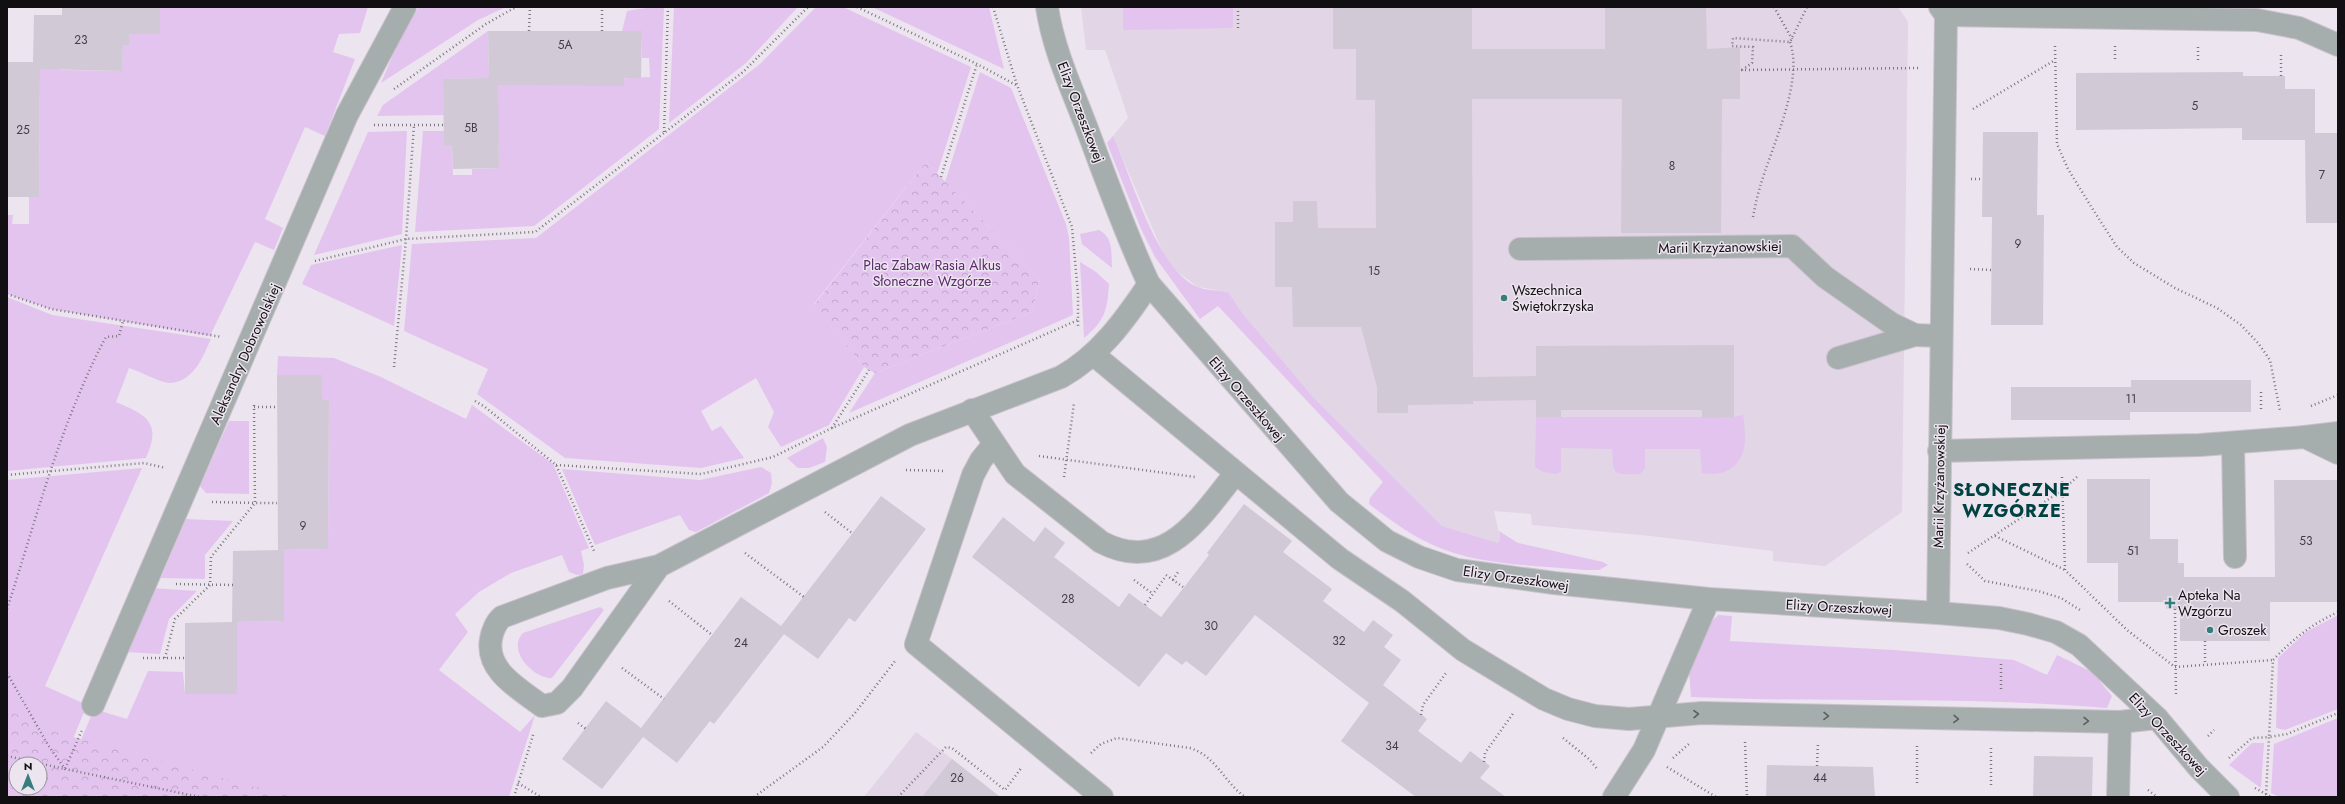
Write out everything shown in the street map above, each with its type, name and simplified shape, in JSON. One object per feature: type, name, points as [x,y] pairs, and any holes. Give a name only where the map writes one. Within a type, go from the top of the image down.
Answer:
[{"type":"street","name":"Aleksandry Dobrowolskiej","points":[[93,705],[179,502],[251,342],[346,115],[405,7]]},
{"type":"street","name":"Elizy Orzeszkowej","points":[[1047,7],[1054,38],[1068,78],[1133,250],[1149,284],[1339,502],[1388,540],[1419,557],[1457,570],[1554,584],[1709,599],[1998,618],[2028,624],[2056,632],[2079,645],[2157,718],[2199,768],[2228,797]]},
{"type":"street","points":[[1943,11],[2055,17],[2257,20],[2299,28],[2338,45]]},
{"type":"street","name":"Marii Krzyżanowskiej","points":[[1938,613],[1940,336],[1944,127],[1943,11]]},
{"type":"street","name":"Marii Krzyżanowskiej","points":[[1520,249],[1792,246],[1825,277],[1851,296],[1892,324],[1915,335]]},
{"type":"street","points":[[653,575],[606,578],[511,612],[502,617],[497,623],[490,644],[493,664],[542,706],[550,706],[567,696],[653,575],[721,535],[910,435],[1061,377],[1087,361],[1149,284]]},
{"type":"street","name":"Marii Krzyżanowskiej","points":[[1838,358],[1915,335],[1940,336]]},
{"type":"street","points":[[1087,361],[1232,478],[1340,559],[1402,601],[1463,650],[1530,691],[1568,709],[1595,716],[1629,719],[1657,718],[1702,713],[2120,722],[2157,718]]},
{"type":"street","points":[[972,410],[1007,466],[1015,474],[1101,542],[1129,551],[1156,549],[1177,540],[1232,478]]},
{"type":"street","points":[[1939,451],[2233,444],[2338,433]]},
{"type":"street","points":[[2305,437],[2338,453]]},
{"type":"street","points":[[994,444],[981,460],[973,475],[916,644],[1102,797]]},
{"type":"street","points":[[2233,444],[2236,557]]},
{"type":"street","points":[[1614,797],[1644,750],[1709,599]]},
{"type":"street","points":[[2118,797],[2120,722]]},
{"type":"path","points":[[390,92],[486,24],[516,7]]},
{"type":"path","points":[[529,31],[530,7]]},
{"type":"path","points":[[602,7],[602,31]]},
{"type":"path","points":[[664,133],[668,7]]},
{"type":"path","points":[[311,262],[406,239],[535,232],[743,72],[808,7]]},
{"type":"path","points":[[857,7],[977,64],[1017,86]]},
{"type":"path","points":[[556,465],[701,474],[773,457],[832,428],[1078,320],[1072,227],[1017,86],[993,7]]},
{"type":"path","points":[[1238,7],[1238,30]]},
{"type":"path","points":[[1774,7],[1792,39]]},
{"type":"path","points":[[1790,42],[1807,7]]},
{"type":"path","points":[[2055,17],[2057,144],[2068,169],[2117,247],[2134,263],[2168,284],[2217,308],[2241,325],[2258,343],[2270,360],[2280,402],[2280,418]]},
{"type":"path","points":[[1790,42],[1733,38],[1732,46],[1753,47],[1752,63],[1741,70],[1792,68],[1944,68]]},
{"type":"path","points":[[1753,217],[1759,188],[1790,97],[1794,52],[1790,42]]},
{"type":"path","points":[[2115,51],[2115,60]]},
{"type":"path","points":[[2198,51],[2198,60]]},
{"type":"path","points":[[1944,127],[2055,60]]},
{"type":"path","points":[[941,177],[977,64]]},
{"type":"path","points":[[2281,66],[2281,76]]},
{"type":"path","points":[[373,125],[444,125]]},
{"type":"path","points":[[394,367],[406,239],[414,125]]},
{"type":"path","points":[[1965,269],[1992,270]]},
{"type":"path","points":[[7,294],[52,309],[251,342]]},
{"type":"path","points":[[7,608],[50,472],[70,417],[98,350],[106,337],[119,336],[123,321]]},
{"type":"path","points":[[1067,460],[1087,361]]},
{"type":"path","points":[[832,428],[869,370]]},
{"type":"path","points":[[2261,392],[2261,420]]},
{"type":"path","points":[[185,658],[165,658],[175,619],[210,585],[211,557],[255,503],[254,400]]},
{"type":"path","points":[[475,401],[486,407],[556,465],[606,578]]},
{"type":"path","points":[[2063,448],[2062,490],[2064,570]]},
{"type":"path","points":[[1938,569],[1957,561],[2062,490],[2096,461],[2096,448]]},
{"type":"path","points":[[1007,466],[1019,454],[1232,478]]},
{"type":"path","points":[[867,458],[874,470],[952,471]]},
{"type":"path","points":[[7,475],[144,463],[192,473]]},
{"type":"path","points":[[802,493],[852,534]]},
{"type":"path","points":[[179,502],[277,503]]},
{"type":"path","points":[[721,535],[804,596]]},
{"type":"path","points":[[1994,536],[2064,570],[2127,630],[2175,667],[2273,660]]},
{"type":"path","points":[[653,575],[712,635]]},
{"type":"path","points":[[1145,605],[1166,575],[1183,587]]},
{"type":"path","points":[[210,585],[233,585]]},
{"type":"path","points":[[2175,609],[2176,701]]},
{"type":"path","points":[[2266,795],[2273,660],[2294,638],[2321,620],[2338,612]]},
{"type":"path","points":[[2205,641],[2205,664]]},
{"type":"path","points":[[1422,715],[1423,705],[1463,650]]},
{"type":"path","points":[[599,651],[664,699]]},
{"type":"path","points":[[754,797],[791,772],[837,734],[878,685],[897,659]]},
{"type":"path","points":[[7,673],[48,745],[65,769]]},
{"type":"path","points":[[1484,762],[1486,752],[1530,691]]},
{"type":"path","points":[[65,769],[93,705]]},
{"type":"path","points":[[514,797],[542,706]]},
{"type":"path","points":[[2229,759],[2252,738],[2287,734],[2338,713]]},
{"type":"path","points":[[1745,736],[1747,797]]},
{"type":"path","points":[[1817,766],[1818,737]]},
{"type":"path","points":[[1086,757],[1101,744],[1117,738],[1190,748],[1202,752],[1210,758],[1234,789],[1245,797]]},
{"type":"path","points":[[1917,738],[1917,783]]},
{"type":"path","points":[[1991,739],[1991,785]]},
{"type":"path","points":[[898,797],[946,747],[952,748],[1005,790],[1023,766]]},
{"type":"path","points":[[7,756],[200,797]]},
{"type":"path","points":[[518,783],[541,797]]},
{"type":"path","points":[[2250,784],[2271,797]]},
{"type":"shaded area","points":[[1081,7],[1898,7],[1908,22],[1902,512],[1825,566],[1773,561],[1773,551],[1651,536],[1532,525],[1531,514],[1494,511],[1500,538],[1498,543],[1442,526],[1314,398],[1243,314],[1228,292],[1198,287],[1175,270],[1164,255],[1113,136],[1128,118],[1105,50],[1086,50]]},
{"type":"shaded area","points":[[916,732],[952,759],[1000,797],[864,797]]},
{"type":"green space","points":[[368,7],[360,33],[339,34],[333,52],[355,59],[325,136],[305,127],[265,219],[283,228],[274,250],[255,242],[210,336],[51,309],[7,294],[7,215],[13,215],[12,224],[29,224],[29,197],[39,197],[40,63],[62,70],[122,71],[123,45],[129,45],[129,25],[160,34],[160,8]]},
{"type":"green space","points":[[419,7],[506,7],[478,20],[381,83],[400,38]]},
{"type":"green space","points":[[652,7],[664,7],[659,129],[534,226],[415,232],[423,131],[444,131],[444,145],[452,145],[453,175],[472,175],[472,169],[499,168],[499,148],[489,85],[650,77],[649,58],[642,58],[642,31],[622,31],[627,11]]},
{"type":"green space","points":[[674,7],[798,7],[746,63],[669,123]]},
{"type":"green space","points":[[816,7],[843,7],[971,67],[937,174],[926,162],[814,304],[864,367],[829,425],[781,447],[768,427],[774,412],[756,378],[701,411],[712,431],[721,426],[744,458],[701,468],[565,458],[477,394],[488,369],[404,331],[412,244],[536,238],[760,64]]},
{"type":"green space","points":[[872,7],[989,7],[1004,69]]},
{"type":"green space","points":[[1123,7],[1233,7],[1233,28],[1123,30]]},
{"type":"green space","points":[[488,31],[489,78],[443,79],[444,115],[377,116],[383,105]]},
{"type":"green space","points":[[980,72],[1011,88],[1066,224],[1069,238],[1073,315],[849,413],[875,373],[1032,312],[1040,279],[945,182]]},
{"type":"green space","points":[[407,131],[402,234],[314,255],[368,132]]},
{"type":"green space","points":[[1113,136],[1147,220],[1170,263],[1183,278],[1198,287],[1228,292],[1243,314],[1314,398],[1442,526],[1498,543],[1500,538],[1499,531],[1518,543],[1603,562],[1608,565],[1599,570],[1585,570],[1508,564],[1469,557],[1451,552],[1424,541],[1369,504],[1370,498],[1383,482],[1218,306],[1200,319],[1155,257],[1141,229],[1107,143]]},
{"type":"green space","name":"Plac Zabaw Rasia Alkus Słoneczne Wzgórze","points":[[926,162],[1040,279],[1032,312],[875,373],[864,367],[814,305]]},
{"type":"green space","points":[[1099,230],[1107,237],[1111,246],[1112,268],[1082,244],[1080,234]]},
{"type":"green space","points":[[402,245],[394,326],[302,284],[311,265]]},
{"type":"green space","points":[[1080,262],[1096,272],[1109,284],[1104,314],[1091,332],[1084,338]]},
{"type":"green space","points":[[7,297],[52,315],[211,339],[205,353],[196,367],[185,378],[178,382],[166,382],[129,368],[116,402],[136,411],[149,422],[152,428],[152,436],[151,446],[146,458],[7,471]]},
{"type":"green space","points":[[278,356],[334,358],[381,377],[466,419],[472,405],[553,464],[589,548],[581,551],[584,565],[583,574],[577,575],[569,572],[562,555],[511,573],[479,592],[455,614],[468,632],[439,670],[520,732],[535,715],[509,797],[206,797],[70,766],[94,709],[127,719],[148,671],[183,672],[185,694],[237,694],[237,622],[284,621],[284,550],[328,549],[329,400],[322,399],[322,375],[277,375]]},
{"type":"green space","points":[[1743,415],[1745,440],[1742,455],[1732,468],[1721,473],[1702,473],[1700,449],[1645,449],[1645,468],[1640,474],[1624,474],[1616,472],[1613,464],[1612,449],[1561,448],[1561,471],[1557,474],[1543,472],[1535,467],[1536,417],[1734,417]]},
{"type":"green space","points":[[229,421],[249,421],[249,494],[206,493],[200,486]]},
{"type":"green space","points":[[823,438],[827,447],[825,462],[809,468],[798,468],[787,458]]},
{"type":"green space","points":[[761,467],[771,473],[772,483],[769,493],[696,532],[689,530],[680,515],[595,545],[562,469],[700,480]]},
{"type":"green space","points":[[142,468],[45,686],[87,705],[62,765],[48,761],[48,756],[29,756],[7,750],[7,480]]},
{"type":"green space","points":[[186,519],[233,521],[205,555],[205,579],[161,578]]},
{"type":"green space","points":[[151,588],[197,591],[169,619],[160,654],[126,652]]},
{"type":"green space","points":[[600,607],[604,610],[552,678],[537,674],[524,662],[518,647],[519,640],[523,633]]},
{"type":"green space","points":[[1718,615],[1732,616],[1730,641],[1894,650],[2014,660],[2047,675],[2057,655],[2092,672],[2112,696],[2107,708],[2003,702],[1795,700],[1691,697],[1689,672],[1707,626]]},
{"type":"green space","points":[[2338,615],[2338,709],[2285,730],[2276,728],[2278,658],[2306,632]]},
{"type":"green space","points":[[7,710],[55,732],[292,797],[7,797]]},
{"type":"green space","points":[[2338,718],[2338,797],[2280,797],[2271,793],[2274,744]]},
{"type":"green space","points":[[2252,743],[2264,743],[2261,788],[2229,765]]},
{"type":"building","points":[[62,7],[160,7],[160,34],[129,34],[129,45],[123,45],[122,71],[40,69],[39,197],[7,197],[7,62],[33,62],[34,15],[62,15]]},
{"type":"building","points":[[1333,7],[1472,7],[1472,49],[1605,49],[1605,7],[1706,7],[1707,49],[1740,47],[1740,99],[1722,99],[1721,233],[1621,233],[1622,99],[1472,99],[1473,377],[1536,376],[1536,346],[1734,345],[1734,417],[1702,418],[1702,410],[1561,410],[1561,417],[1536,417],[1536,400],[1473,401],[1473,404],[1408,405],[1408,413],[1377,413],[1377,387],[1361,327],[1293,327],[1292,287],[1275,287],[1275,222],[1293,222],[1293,201],[1317,201],[1318,228],[1376,228],[1375,100],[1356,100],[1356,49],[1333,49]]},
{"type":"building","points":[[488,31],[642,31],[641,78],[624,78],[624,86],[498,85],[499,168],[453,169],[452,145],[444,145],[443,79],[489,78]]},
{"type":"building","points":[[2243,72],[2243,76],[2285,76],[2285,89],[2315,89],[2315,133],[2338,133],[2338,223],[2306,223],[2305,140],[2242,140],[2242,128],[2076,130],[2076,73]]},
{"type":"building","points":[[1983,132],[2038,132],[2037,215],[2044,215],[2043,325],[1991,325],[1992,217],[1982,217]]},
{"type":"building","points":[[277,375],[322,375],[322,399],[329,400],[328,549],[278,550]]},
{"type":"building","points":[[2131,380],[2251,380],[2251,412],[2130,412],[2130,420],[2011,420],[2011,387],[2131,387]]},
{"type":"building","points":[[2087,479],[2150,479],[2150,539],[2178,539],[2178,563],[2184,563],[2184,577],[2275,577],[2274,480],[2338,480],[2338,602],[2270,602],[2270,641],[2180,641],[2180,609],[2166,609],[2166,602],[2118,602],[2118,563],[2087,563]]},
{"type":"building","points":[[881,496],[926,529],[855,622],[849,618],[818,659],[784,634],[714,724],[710,721],[677,763],[643,737],[602,789],[562,759],[606,701],[641,728],[741,597],[781,626]]},
{"type":"building","points":[[1244,504],[1292,541],[1283,552],[1332,589],[1323,601],[1364,632],[1373,620],[1393,635],[1384,647],[1401,660],[1383,685],[1427,719],[1418,731],[1461,763],[1470,751],[1490,766],[1480,778],[1506,797],[1416,797],[1341,741],[1369,703],[1255,615],[1206,676],[1186,661],[1182,665],[1166,653],[1139,687],[972,557],[1003,517],[1034,542],[1045,527],[1065,543],[1054,557],[1119,607],[1129,593],[1161,617],[1209,555],[1207,553]]},
{"type":"building","points":[[284,550],[284,621],[237,622],[237,694],[185,694],[185,623],[232,622],[233,551]]},
{"type":"building","points":[[2034,756],[2093,757],[2092,797],[2033,797]]},
{"type":"building","points":[[952,759],[1000,797],[922,797]]},
{"type":"building","points":[[1767,765],[1873,767],[1875,797],[1766,797]]},
{"type":"place","name":"Wszechnica Świętokrzyska","points":[[1504,298]]},
{"type":"place","name":"Apteka Na Wzgórzu","points":[[2170,603]]},
{"type":"place","name":"Groszek","points":[[2210,630]]},
{"type":"district","name":"SŁONECZNE WZGÓRZE","points":[[2012,500]]}]
